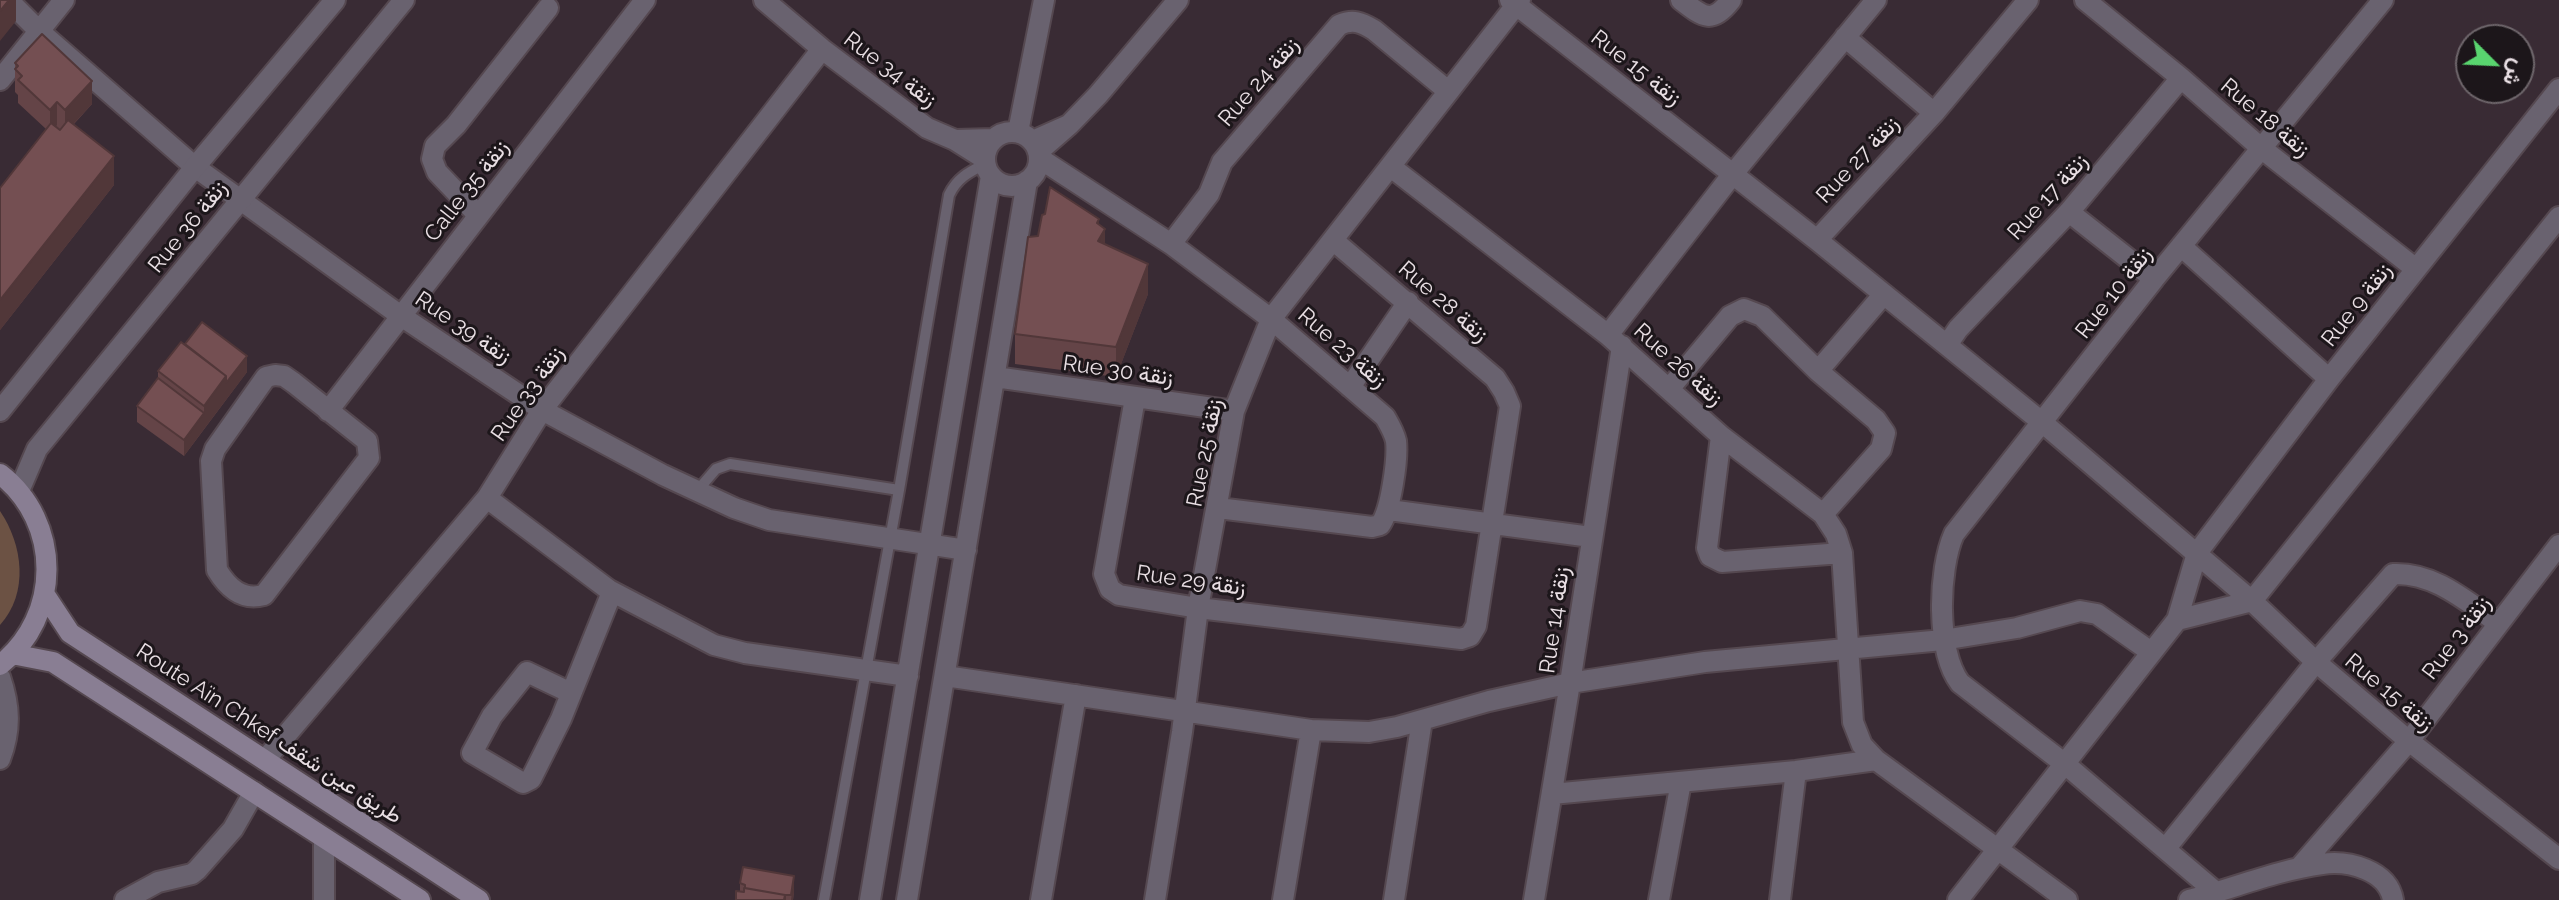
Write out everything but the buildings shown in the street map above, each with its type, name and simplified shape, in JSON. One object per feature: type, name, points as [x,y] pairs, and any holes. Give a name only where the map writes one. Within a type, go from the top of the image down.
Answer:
[{"type":"main road","points":[[0,474],[19,491],[35,515],[45,542],[48,571],[45,595],[33,626],[6,660]]},
{"type":"main road","name":"Route Aïn Chkef طريق عين شقف","points":[[45,595],[70,633],[479,900]]},
{"type":"main road","points":[[6,660],[53,662],[420,900]]},
{"type":"street","name":"Rue 39 زنقة","points":[[8,0],[39,31],[195,167],[401,316],[542,410],[697,491],[769,520],[966,550]]},
{"type":"street","points":[[0,80],[64,0]]},
{"type":"street","name":"Rue 36 زنقة","points":[[0,411],[195,167],[335,0]]},
{"type":"street","name":"Rue 36 زنقة","points":[[19,491],[37,449],[404,0]]},
{"type":"street","name":"Calle 35 زنقة","points":[[328,411],[645,0]]},
{"type":"street","name":"Rue 34 زنقة","points":[[764,0],[822,49],[927,128],[955,140],[987,166]]},
{"type":"street","points":[[907,900],[1027,181],[1038,167],[1032,146],[1044,0]]},
{"type":"street","points":[[1032,146],[1069,125],[1178,0]]},
{"type":"street","points":[[1681,0],[1699,14],[1711,17],[1726,6]]},
{"type":"street","name":"Rue 14 زنقة","points":[[1534,900],[1570,683],[1615,341],[1732,175],[1876,0]]},
{"type":"street","name":"Rue 27 زنقة","points":[[1817,240],[1934,113],[2028,0]]},
{"type":"street","name":"Rue 18 زنقة","points":[[2085,0],[2261,148],[2416,269]]},
{"type":"street","name":"Rue 10 زنقة","points":[[2217,893],[2065,764],[1960,683],[1953,674],[1943,640],[1943,568],[1954,534],[2154,279],[2383,0]]},
{"type":"street","name":"Rue 25 زنقة","points":[[1155,900],[1198,608],[1234,411],[1271,319],[1515,2]]},
{"type":"street","name":"Rue 15 زنقة","points":[[1515,2],[1732,175]]},
{"type":"street","points":[[478,215],[437,172],[432,159],[435,146],[456,125],[548,8]]},
{"type":"street","name":"Rue 24 زنقة","points":[[1171,244],[1209,194],[1222,162],[1339,25],[1350,21],[1361,22],[1448,91]]},
{"type":"street","points":[[1845,37],[1934,113]]},
{"type":"street","name":"Rue 33 زنقة","points":[[265,760],[487,498],[542,410],[822,49]]},
{"type":"street","name":"Rue 17 زنقة","points":[[1947,345],[1958,329],[2069,212],[2181,78]]},
{"type":"street","name":"Rue 9 زنقة","points":[[2197,553],[2329,379],[2559,89]]},
{"type":"street","points":[[870,900],[929,545],[988,146],[1001,134],[1032,146]]},
{"type":"street","points":[[955,140],[994,139]]},
{"type":"street","name":"Rue 23 زنقة","points":[[1032,146],[1271,319],[1385,417],[1397,444],[1389,510]]},
{"type":"street","points":[[987,166],[1001,184],[1010,186],[1027,181]]},
{"type":"street","name":"Rue 26 زنقة","points":[[1391,167],[1615,341],[1721,436],[1823,514],[1836,534],[1842,553],[1853,722],[1862,745],[1876,760]]},
{"type":"street","points":[[1732,175],[2043,423],[2197,553],[2177,620],[1958,900]]},
{"type":"street","points":[[2069,212],[2154,279]]},
{"type":"street","points":[[2177,620],[2252,601],[2559,217]]},
{"type":"street","name":"Rue 28 زنقة","points":[[1334,241],[1495,378],[1504,392],[1510,406],[1490,525]]},
{"type":"street","points":[[2181,246],[2329,379]]},
{"type":"street","points":[[1818,371],[1884,294]]},
{"type":"street","points":[[1350,387],[1408,302]]},
{"type":"street","points":[[1669,389],[1730,316],[1744,309],[1762,316],[1818,371],[1876,420],[1885,433],[1881,449],[1823,514]]},
{"type":"street","points":[[284,376],[328,411],[367,441],[369,458],[264,595],[254,597],[234,591],[217,570],[211,461],[215,449],[266,377],[284,376]]},
{"type":"street","name":"Rue 30 زنقة","points":[[995,377],[1234,411]]},
{"type":"street","name":"Rue 29 زنقة","points":[[1135,398],[1104,574],[1110,589],[1119,595],[1198,608],[1461,639],[1470,636],[1476,626],[1490,525]]},
{"type":"street","points":[[1721,436],[1707,548],[1710,556],[1722,562],[1842,553]]},
{"type":"street","points":[[487,498],[612,592],[714,645],[745,653],[908,676]]},
{"type":"street","points":[[1218,508],[1372,527],[1380,525],[1389,510],[1591,537]]},
{"type":"street","name":"Rue 3 زنقة","points":[[2299,868],[2409,741],[2559,545]]},
{"type":"street","name":"Rue 15 زنقة","points":[[2197,553],[2316,662],[2409,741],[2559,859]]},
{"type":"street","points":[[2166,848],[2316,662],[2393,574],[2411,573],[2445,587],[2498,623]]},
{"type":"street","points":[[571,693],[527,672],[492,716],[472,753],[523,783],[531,779],[561,719],[612,592]]},
{"type":"street","points":[[945,676],[1311,730],[1369,732],[1570,683],[1705,662],[1943,640],[2017,628],[2080,611],[2097,614],[2151,652]]},
{"type":"street","points":[[0,677],[9,721],[7,740],[0,759]]},
{"type":"street","points":[[1041,900],[1076,695]]},
{"type":"street","points":[[1394,900],[1422,720]]},
{"type":"street","points":[[1283,900],[1311,730]]},
{"type":"street","points":[[1552,794],[1796,771],[1876,760],[2067,900]]},
{"type":"street","points":[[1780,900],[1796,771]]},
{"type":"street","points":[[1659,900],[1681,782]]},
{"type":"street","points":[[125,900],[158,882],[197,870],[233,829],[254,792]]},
{"type":"street","points":[[324,838],[324,900]]},
{"type":"street","points":[[2189,900],[2324,863],[2358,866],[2379,877],[2396,898]]},
{"type":"lane","points":[[824,900],[949,195],[954,184],[966,173],[987,166]]},
{"type":"lane","points":[[697,491],[716,469],[730,464],[899,490]]},
{"type":"shaded area","points":[[0,511],[14,539],[20,569],[15,598],[0,625]]}]
